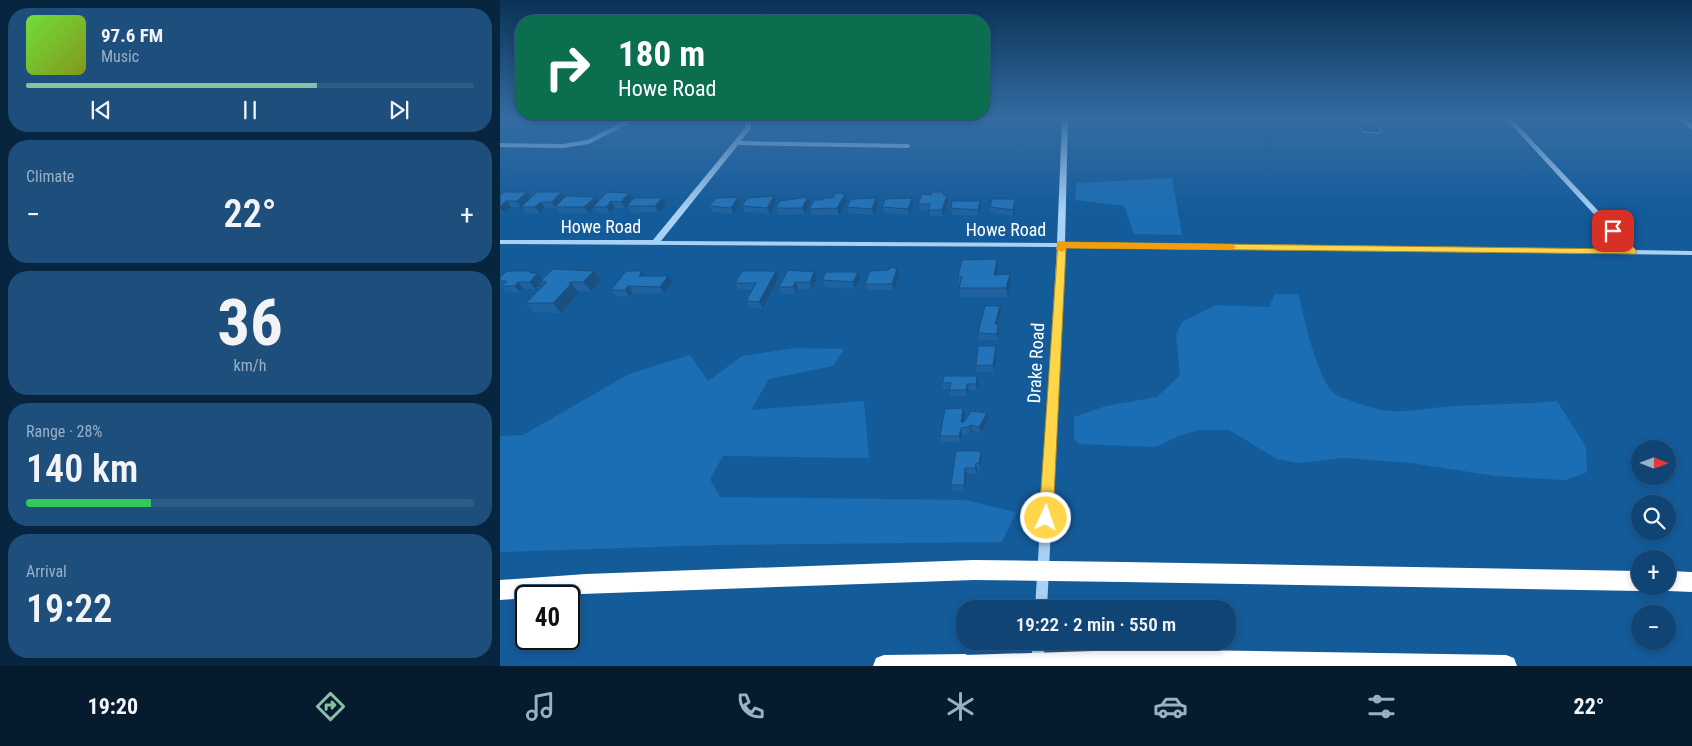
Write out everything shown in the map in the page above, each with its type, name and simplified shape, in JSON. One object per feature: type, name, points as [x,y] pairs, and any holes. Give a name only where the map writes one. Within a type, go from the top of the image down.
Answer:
[{"type":"highway","points":[[500,590],[586,584],[974,570],[1631,581]]},
{"type":"highway","points":[[1676,582],[1692,582]]},
{"type":"highway","points":[[884,666],[1125,660],[1506,666]]},
{"type":"street","points":[[656,242],[730,150]]},
{"type":"street","name":"Drake Road","points":[[1041,600],[1061,245],[1064,150]]},
{"type":"street","points":[[1537,150],[1633,252]]},
{"type":"street","name":"Howe Road","points":[[500,242],[1061,245],[1692,253]]},
{"type":"street","points":[[1038,666],[1039,650]]},
{"type":"shaded area","points":[[1172,178],[1182,235],[1134,234],[1124,206],[1075,200],[1076,183]]},
{"type":"shaded area","points":[[1275,294],[1299,294],[1307,332],[1317,363],[1323,377],[1335,394],[1369,407],[1394,411],[1557,401],[1586,447],[1587,472],[1566,480],[1495,476],[1411,463],[1343,458],[1299,463],[1277,459],[1229,430],[1199,430],[1181,435],[1156,447],[1079,444],[1074,439],[1074,417],[1106,406],[1157,397],[1180,375],[1176,335],[1182,322],[1216,305],[1269,307]]},
{"type":"shaded area","points":[[795,348],[844,349],[833,366],[769,379],[751,410],[864,401],[869,458],[723,456],[710,479],[720,497],[965,500],[1016,512],[1002,542],[716,545],[500,552],[500,436],[523,435],[629,374],[690,355],[708,381],[742,356]]},
{"type":"building","points":[[504,192],[527,192],[517,201],[506,201],[500,207],[500,195]]},
{"type":"building","points":[[537,192],[561,192],[552,202],[541,202],[535,207],[521,207]]},
{"type":"building","points":[[607,192],[629,193],[621,202],[611,201],[606,207],[593,207]]},
{"type":"building","points":[[932,192],[943,192],[943,195],[947,195],[942,210],[928,210],[930,204],[918,204],[922,194],[931,195]]},
{"type":"building","points":[[836,193],[845,194],[837,208],[809,209],[814,200],[833,198]]},
{"type":"building","points":[[566,196],[595,197],[584,207],[555,207]]},
{"type":"building","points":[[774,196],[767,208],[742,206],[747,198]]},
{"type":"building","points":[[738,197],[731,208],[709,206],[716,198]]},
{"type":"building","points":[[808,197],[802,208],[775,208],[780,201]]},
{"type":"building","points":[[634,198],[662,198],[655,206],[627,206]]},
{"type":"building","points":[[876,198],[872,209],[847,207],[851,199]]},
{"type":"building","points":[[912,198],[908,209],[882,207],[885,199]]},
{"type":"building","points":[[992,199],[1015,199],[1013,210],[990,207]]},
{"type":"building","points":[[952,201],[980,201],[978,210],[951,208]]},
{"type":"building","points":[[997,259],[994,275],[1010,274],[1006,288],[959,288],[962,277],[958,276],[962,260]]},
{"type":"building","points":[[892,267],[897,269],[892,284],[865,284],[870,271],[888,270]]},
{"type":"building","points":[[553,269],[594,271],[583,282],[570,282],[569,284],[571,284],[553,303],[526,303],[547,282],[541,281]]},
{"type":"building","points":[[788,270],[814,272],[810,282],[795,282],[793,287],[779,287]]},
{"type":"building","points":[[507,271],[532,271],[530,273],[538,273],[530,282],[518,282],[515,286],[502,286],[507,281],[500,281],[500,277]]},
{"type":"building","points":[[626,271],[642,271],[639,276],[668,276],[660,287],[628,286],[625,290],[611,290]]},
{"type":"building","points":[[742,271],[776,271],[759,302],[746,301],[756,283],[735,283]]},
{"type":"building","points":[[826,272],[858,272],[853,282],[822,280]]},
{"type":"building","points":[[985,306],[1000,306],[995,324],[998,324],[997,334],[978,333]]},
{"type":"building","points":[[978,346],[996,346],[993,365],[976,366]]},
{"type":"building","points":[[944,376],[977,376],[976,384],[967,384],[966,390],[949,390],[951,383],[942,383]]},
{"type":"building","points":[[963,408],[961,422],[964,422],[971,411],[987,413],[979,427],[970,425],[969,427],[961,428],[959,436],[940,436],[945,409]]},
{"type":"building","points":[[956,451],[981,451],[979,463],[976,463],[975,468],[965,468],[964,485],[951,485]]},
{"type":"slow traffic","points":[[1061,249],[1061,245],[1231,247]]},
{"type":"route","points":[[1046,518],[1061,245],[1633,252],[1613,231]]}]
